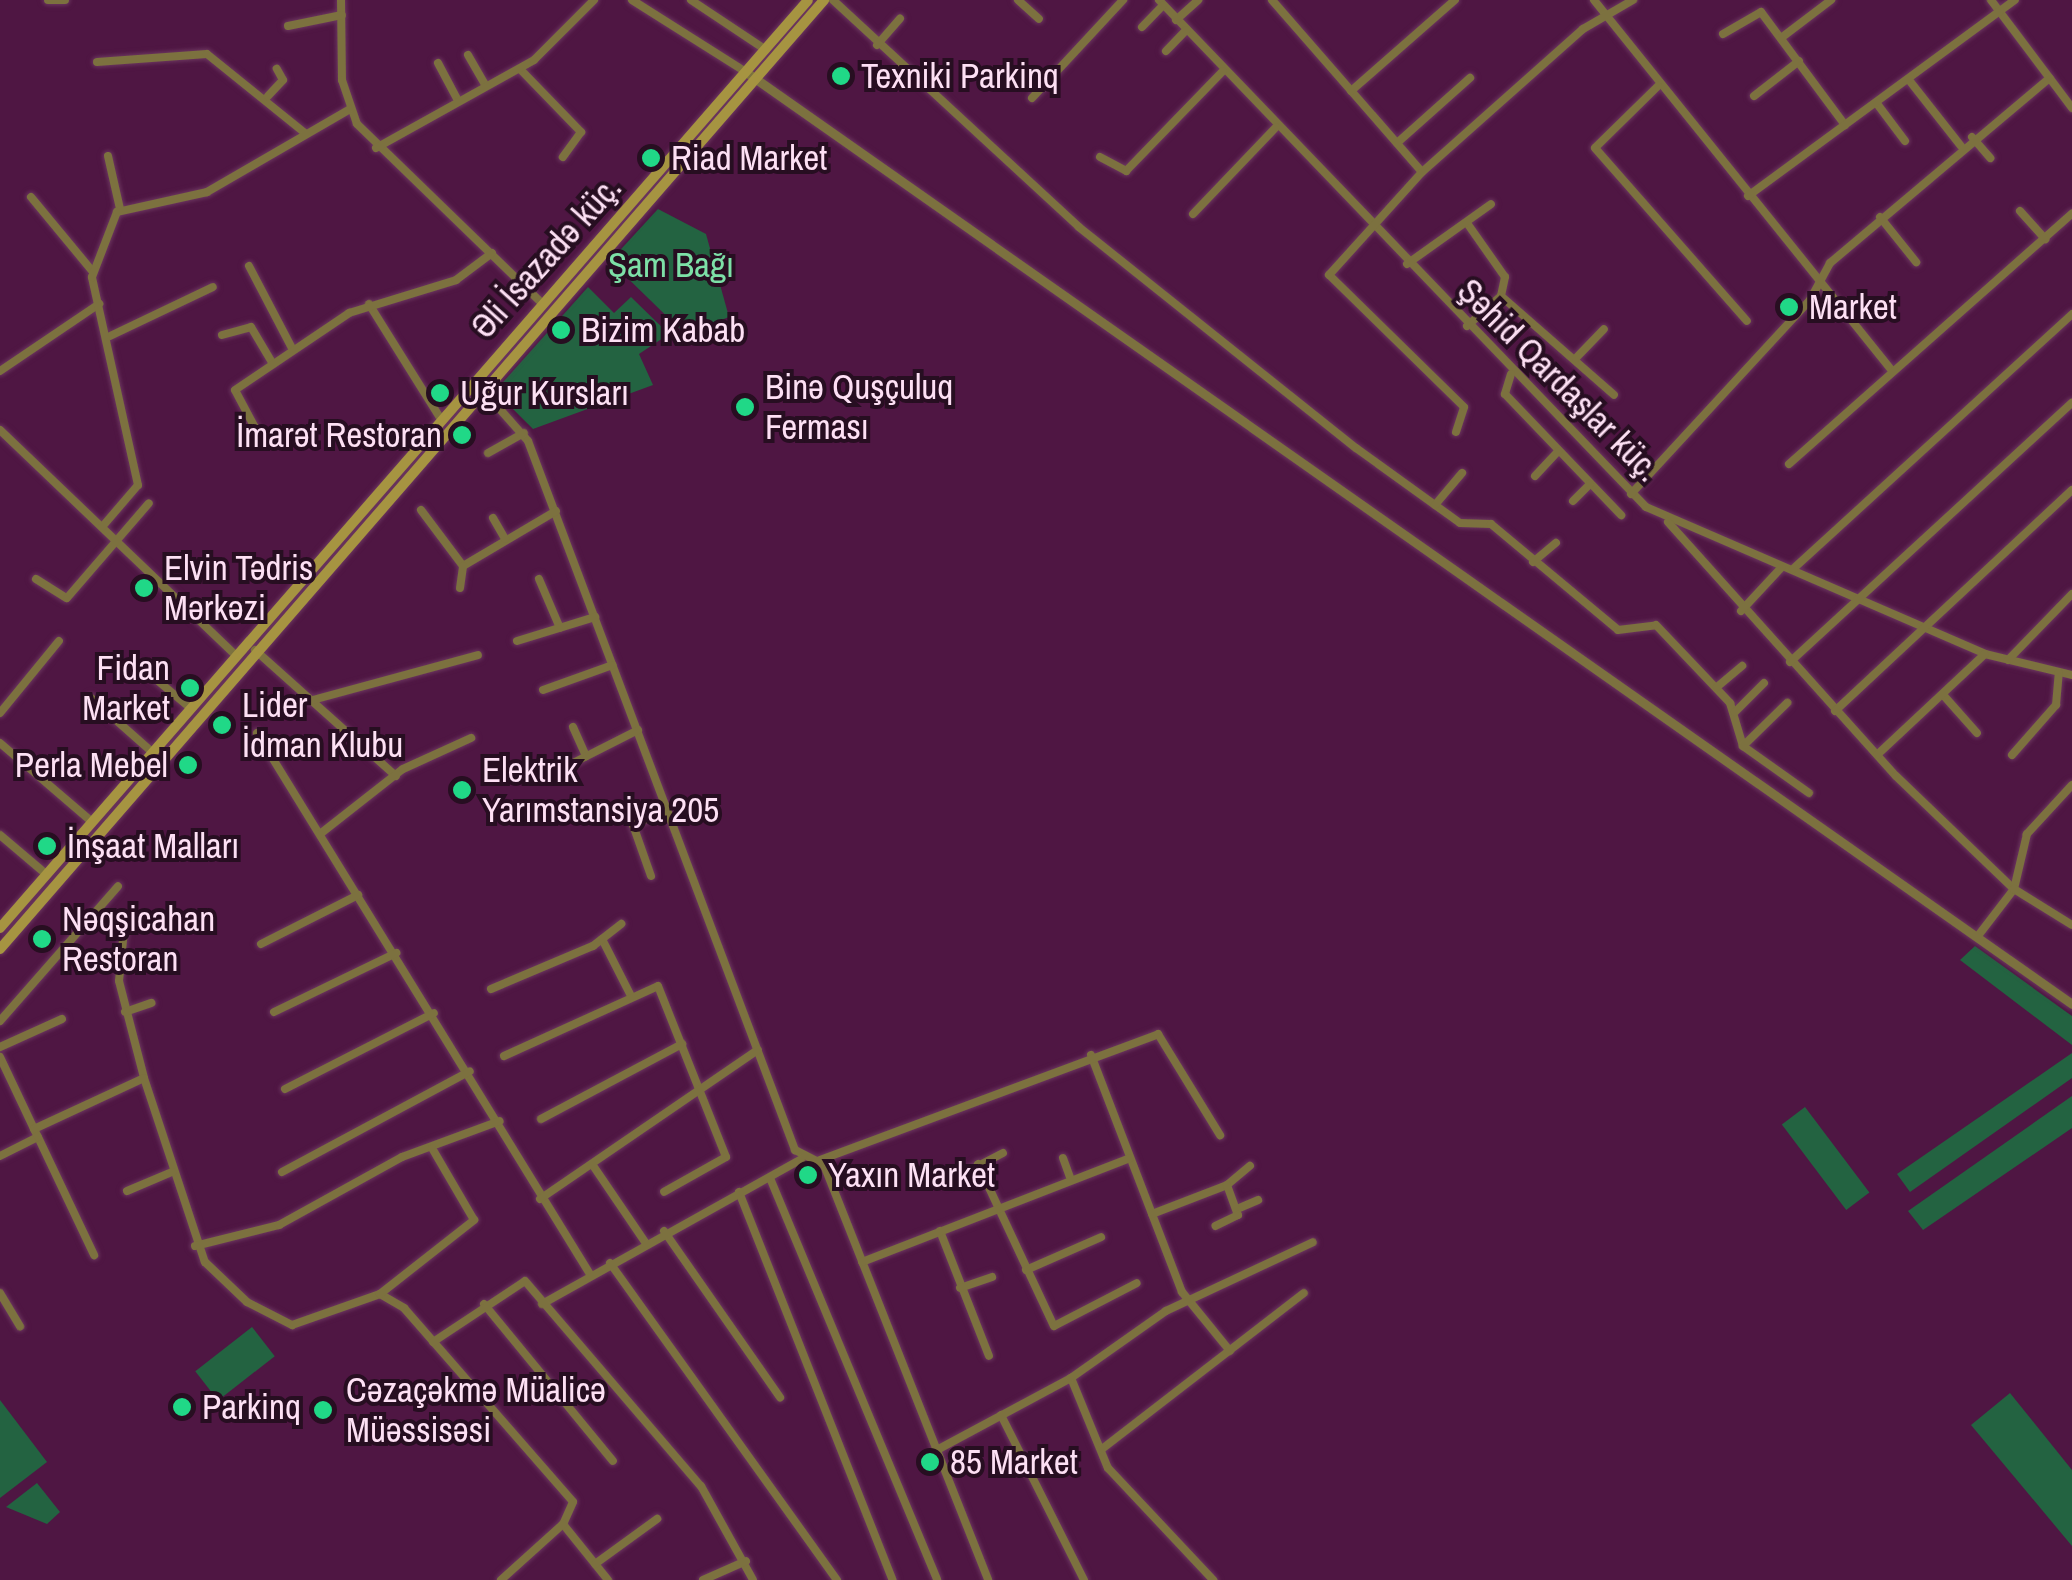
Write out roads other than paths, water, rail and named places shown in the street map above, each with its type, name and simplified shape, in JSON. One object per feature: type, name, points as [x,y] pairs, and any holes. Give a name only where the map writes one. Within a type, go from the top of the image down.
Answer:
[{"type":"main road","name":"Əli İsazadə küç.","points":[[771,54],[808,0]]},
{"type":"main road","name":"Əli İsazadə küç.","points":[[234,654],[439,416],[824,0]]},
{"type":"main road","name":"Əli İsazadə küç.","points":[[244,663],[751,76]]},
{"type":"main road","points":[[472,380],[482,388]]},
{"type":"main road","points":[[246,640],[255,650]]},
{"type":"main road","points":[[0,928],[234,654],[244,663],[0,948]]},
{"type":"street","points":[[48,0],[65,0]]},
{"type":"street","points":[[341,0],[350,109],[376,148],[542,303]]},
{"type":"street","points":[[376,148],[457,98],[520,69],[594,0]]},
{"type":"street","points":[[632,0],[751,76],[2072,1004]]},
{"type":"street","points":[[691,0],[771,54]]},
{"type":"street","points":[[833,0],[877,45],[1142,280],[1434,506],[1460,524],[1491,524],[1618,630],[1656,625],[1718,687],[1734,712],[1743,746],[1808,793]]},
{"type":"street","points":[[1018,0],[1038,19]]},
{"type":"street","points":[[1032,98],[1122,0]]},
{"type":"street","points":[[1176,20],[1198,0]]},
{"type":"street","points":[[1272,0],[1422,172]]},
{"type":"street","points":[[1351,91],[1454,0]]},
{"type":"street","points":[[1594,0],[1658,86],[1892,372]]},
{"type":"street","points":[[1456,432],[1464,406],[1329,282],[1369,224],[1422,172],[1605,15],[1633,0]]},
{"type":"street","points":[[1781,38],[1831,0]]},
{"type":"street","points":[[1991,0],[2072,108]]},
{"type":"street","points":[[1748,196],[1878,105],[2015,0]]},
{"type":"street","points":[[1142,27],[1161,2]]},
{"type":"street","name":"Şəhid Qardaşlar küç.","points":[[1161,2],[1511,374],[1631,494],[1668,522],[1780,568],[1793,569],[1855,593],[1985,654],[2072,675]]},
{"type":"street","points":[[1723,34],[1757,10],[1846,124]]},
{"type":"street","points":[[288,26],[342,15]]},
{"type":"street","points":[[877,45],[900,19]]},
{"type":"street","points":[[1166,51],[1186,30]]},
{"type":"street","points":[[97,62],[206,54],[268,96],[306,134]]},
{"type":"street","points":[[468,54],[485,85]]},
{"type":"street","points":[[1754,96],[1800,61]]},
{"type":"street","points":[[438,63],[457,98]]},
{"type":"street","points":[[268,96],[283,80],[277,69]]},
{"type":"street","points":[[520,69],[581,132],[564,157]]},
{"type":"street","points":[[1100,156],[1126,170],[1223,71]]},
{"type":"street","points":[[1397,143],[1470,78]]},
{"type":"street","points":[[1631,494],[1880,218],[1961,146],[2050,78]]},
{"type":"street","points":[[1909,80],[1961,146]]},
{"type":"street","points":[[1658,86],[1595,148],[1748,321]]},
{"type":"street","points":[[1878,105],[1905,141]]},
{"type":"street","points":[[120,209],[207,192],[350,109]]},
{"type":"street","points":[[1193,214],[1276,127]]},
{"type":"street","points":[[1972,137],[1990,158]]},
{"type":"street","points":[[93,272],[120,209],[108,156]]},
{"type":"street","points":[[31,197],[93,272],[108,337],[138,485],[102,526]]},
{"type":"street","points":[[1407,264],[1491,204]]},
{"type":"street","points":[[2020,211],[2045,239]]},
{"type":"street","points":[[1789,464],[2072,214]]},
{"type":"street","points":[[1880,218],[1916,262]]},
{"type":"street","points":[[1466,326],[1501,296],[1505,277],[1467,223]]},
{"type":"street","points":[[261,438],[234,394],[292,350],[369,304],[456,280],[492,253]]},
{"type":"street","points":[[249,266],[292,350]]},
{"type":"street","points":[[108,337],[213,287]]},
{"type":"street","points":[[1501,296],[1565,359],[1576,358],[1604,329]]},
{"type":"street","points":[[0,372],[99,304]]},
{"type":"street","points":[[369,304],[439,416]]},
{"type":"street","points":[[1793,569],[2072,314]]},
{"type":"street","points":[[222,335],[251,328],[273,364]]},
{"type":"street","points":[[1576,358],[1614,395]]},
{"type":"street","points":[[1511,374],[1505,394],[1621,515]]},
{"type":"street","points":[[482,388],[524,433],[801,1159]]},
{"type":"street","points":[[1790,662],[1855,593],[2072,403]]},
{"type":"street","points":[[0,430],[234,654]]},
{"type":"street","points":[[488,453],[524,433]]},
{"type":"street","points":[[1535,476],[1558,451]]},
{"type":"street","points":[[1434,506],[1462,473]]},
{"type":"street","points":[[1574,502],[1590,484]]},
{"type":"street","points":[[1835,711],[2072,490]]},
{"type":"street","points":[[36,580],[63,600],[149,503]]},
{"type":"street","points":[[421,510],[463,566],[460,588]]},
{"type":"street","points":[[463,566],[556,512]]},
{"type":"street","points":[[492,518],[505,539]]},
{"type":"street","points":[[1668,522],[1741,611],[1835,711],[2014,890],[2072,925]]},
{"type":"street","points":[[1533,562],[1556,543]]},
{"type":"street","points":[[1741,611],[1780,568]]},
{"type":"street","points":[[539,579],[560,628]]},
{"type":"street","points":[[2008,660],[2072,594]]},
{"type":"street","points":[[517,642],[595,617]]},
{"type":"street","points":[[0,713],[59,641]]},
{"type":"street","points":[[255,650],[396,776]]},
{"type":"street","points":[[1878,754],[1945,697],[1985,654]]},
{"type":"street","points":[[309,701],[478,655]]},
{"type":"street","points":[[139,665],[189,707]]},
{"type":"street","points":[[544,690],[614,665]]},
{"type":"street","points":[[1718,687],[1742,666]]},
{"type":"street","points":[[2012,755],[2059,692],[2059,674]]},
{"type":"street","points":[[1734,712],[1764,684]]},
{"type":"street","points":[[2059,692],[2072,696]]},
{"type":"street","points":[[1945,697],[1977,733]]},
{"type":"street","points":[[91,698],[151,751]]},
{"type":"street","points":[[1743,746],[1787,703]]},
{"type":"street","points":[[573,727],[586,756]]},
{"type":"street","points":[[573,763],[638,730]]},
{"type":"street","points":[[257,733],[470,1070],[540,1199],[590,1274]]},
{"type":"street","points":[[320,834],[396,776],[471,738]]},
{"type":"street","points":[[0,742],[91,822]]},
{"type":"street","points":[[1978,936],[2014,890],[2027,834],[2072,785]]},
{"type":"street","points":[[651,876],[632,825],[667,808]]},
{"type":"street","points":[[0,836],[46,874]]},
{"type":"street","points":[[0,1021],[118,886]]},
{"type":"street","points":[[261,944],[358,895]]},
{"type":"street","points":[[125,920],[125,1012],[172,1172],[195,1246],[241,1297],[292,1326],[380,1294],[474,1220],[432,1148]]},
{"type":"street","points":[[491,989],[602,939],[621,924]]},
{"type":"street","points":[[602,939],[630,994]]},
{"type":"street","points":[[274,1012],[396,953]]},
{"type":"street","points":[[504,1056],[630,994],[658,986],[726,1157],[664,1192]]},
{"type":"street","points":[[125,1012],[151,1003]]},
{"type":"street","points":[[285,1089],[434,1013]]},
{"type":"street","points":[[0,1047],[62,1019]]},
{"type":"street","points":[[542,1304],[644,1242],[801,1159],[820,1160],[1092,1055],[1164,1034],[1220,1136]]},
{"type":"street","points":[[541,1119],[682,1044]]},
{"type":"street","points":[[540,1199],[698,1085],[758,1050]]},
{"type":"street","points":[[1092,1055],[1187,1300],[1230,1351]]},
{"type":"street","points":[[0,1057],[94,1255]]},
{"type":"street","points":[[282,1172],[470,1070]]},
{"type":"street","points":[[0,1156],[36,1133],[144,1078]]},
{"type":"street","points":[[195,1246],[278,1225],[432,1148],[500,1121]]},
{"type":"street","points":[[947,1182],[1003,1152]]},
{"type":"street","points":[[1063,1158],[1071,1180]]},
{"type":"street","points":[[862,1262],[1130,1158]]},
{"type":"street","points":[[820,1160],[988,1580]]},
{"type":"street","points":[[592,1164],[644,1242]]},
{"type":"street","points":[[978,1164],[1054,1326],[1136,1284]]},
{"type":"street","points":[[1152,1214],[1226,1185],[1250,1166]]},
{"type":"street","points":[[127,1192],[172,1172]]},
{"type":"street","points":[[770,1178],[937,1580]]},
{"type":"street","points":[[1226,1185],[1238,1209]]},
{"type":"street","points":[[739,1192],[893,1580]]},
{"type":"street","points":[[1215,1226],[1258,1200]]},
{"type":"street","points":[[664,1231],[780,1397]]},
{"type":"street","points":[[940,1231],[989,1356]]},
{"type":"street","points":[[1026,1270],[1101,1237]]},
{"type":"street","points":[[935,1450],[1072,1378],[1187,1300],[1313,1242]]},
{"type":"street","points":[[610,1263],[837,1580]]},
{"type":"street","points":[[960,1288],[992,1276]]},
{"type":"street","points":[[433,1342],[522,1280],[701,1486],[753,1580]]},
{"type":"street","points":[[0,1293],[20,1326]]},
{"type":"street","points":[[1102,1449],[1304,1293]]},
{"type":"street","points":[[380,1294],[433,1342],[573,1502],[563,1524],[501,1580]]},
{"type":"street","points":[[484,1304],[613,1461]]},
{"type":"street","points":[[1072,1378],[1117,1479],[1213,1580]]},
{"type":"street","points":[[1001,1415],[1084,1580]]},
{"type":"street","points":[[596,1564],[657,1519]]},
{"type":"street","points":[[563,1524],[604,1579]]},
{"type":"street","points":[[703,1580],[746,1562]]},
{"type":"place","name":"Texniki Parkinq","points":[[841,76]]},
{"type":"place","name":"Riad Market","points":[[651,158]]},
{"type":"place","name":"Market","points":[[1789,307]]},
{"type":"place","name":"Bizim Kabab","points":[[561,330]]},
{"type":"place","name":"Uğur Kursları","points":[[440,393]]},
{"type":"place","name":"Binə Quşçuluq Ferması","points":[[745,407]]},
{"type":"place","name":"İmarət Restoran","points":[[462,435]]},
{"type":"place","name":"Elvin Tədris Mərkəzi","points":[[144,588]]},
{"type":"place","name":"Fidan Market","points":[[190,688]]},
{"type":"place","name":"Lider İdman Klubu","points":[[222,725]]},
{"type":"place","name":"Perla Mebel","points":[[188,765]]},
{"type":"place","name":"Elektrik Yarımstansiya 205","points":[[462,790]]},
{"type":"place","name":"İnşaat Malları","points":[[47,846]]},
{"type":"place","name":"Nəqşicahan Restoran","points":[[42,939]]},
{"type":"place","name":"Yaxın Market","points":[[808,1175]]},
{"type":"place","name":"Parkinq","points":[[182,1407]]},
{"type":"place","name":"Cəzaçəkmə Müalicə Müəssisəsi","points":[[323,1410]]},
{"type":"place","name":"85 Market","points":[[930,1462]]},
{"type":"park label","name":"Şam Bağı","points":[[671,265]]}]
